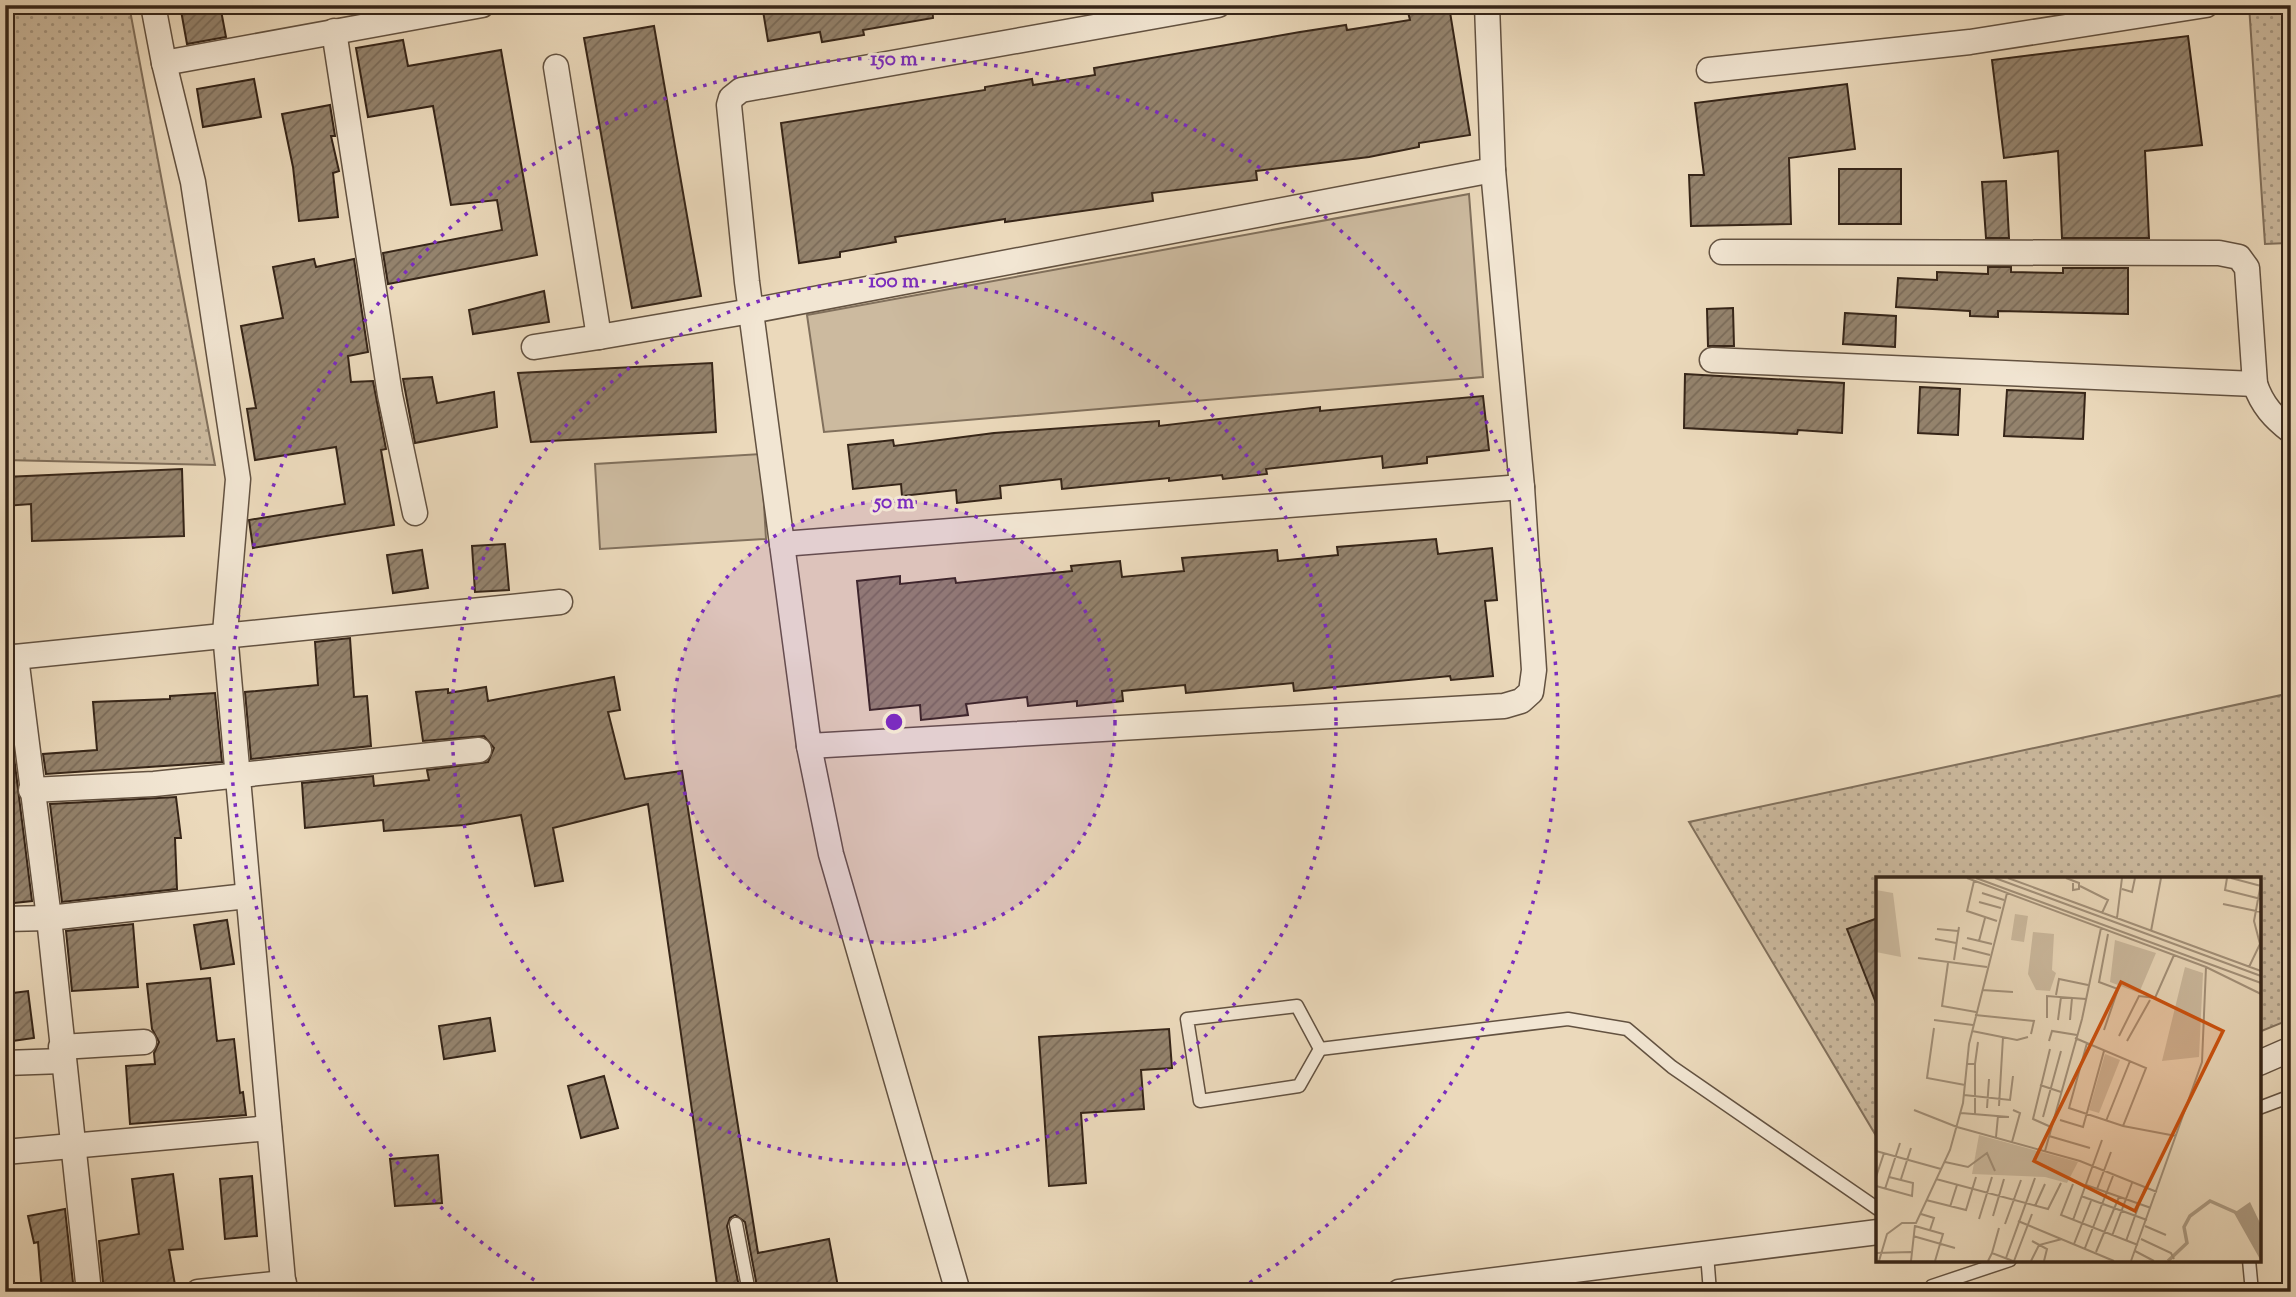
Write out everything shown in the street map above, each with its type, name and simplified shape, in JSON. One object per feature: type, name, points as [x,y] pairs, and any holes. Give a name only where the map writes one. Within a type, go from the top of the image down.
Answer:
[{"type":"street","points":[[153,5],[163,63],[193,182],[238,479],[225,633],[284,1287],[198,1292]]},
{"type":"street","points":[[163,63],[441,9],[482,5]]},
{"type":"street","points":[[958,1292],[831,854],[809,746],[751,312],[729,105],[735,93],[1218,5]]},
{"type":"street","points":[[809,746],[1504,706],[1521,701],[1531,692],[1534,670],[1522,487],[1493,170],[1487,5]]},
{"type":"street","points":[[1709,70],[1970,42],[2206,5]]},
{"type":"street","points":[[334,31],[390,395],[415,513]]},
{"type":"street","points":[[555,67],[599,337]]},
{"type":"street","points":[[534,347],[751,312],[1493,170]]},
{"type":"street","points":[[1722,252],[2219,253],[2239,257],[2247,268],[2255,384],[2273,417],[2291,432]]},
{"type":"street","points":[[1712,360],[2255,384]]},
{"type":"street","points":[[782,544],[1522,487]]},
{"type":"street","points":[[89,1292],[49,918],[11,657],[225,633],[560,602]]},
{"type":"street","points":[[32,790],[238,776],[479,750]]},
{"type":"street","points":[[5,919],[49,918],[247,896]]},
{"type":"street","points":[[5,1063],[144,1042]]},
{"type":"street","points":[[2261,1062],[2291,1049]]},
{"type":"street","points":[[5,1152],[270,1128]]},
{"type":"street","points":[[1399,1292],[1876,1232]]},
{"type":"lane","points":[[1297,1006],[1320,1049],[1299,1087],[1200,1101],[1187,1019],[1297,1006]]},
{"type":"lane","points":[[1320,1049],[1568,1019],[1627,1029],[1671,1067],[1876,1208]]},
{"type":"lane","points":[[2261,1107],[2291,1096]]},
{"type":"lane","points":[[736,1224],[749,1292]]},
{"type":"lane","points":[[1707,1254],[1710,1292]]},
{"type":"lane","points":[[1932,1292],[1932,1286],[2004,1262]]},
{"type":"lane","points":[[2249,1262],[2252,1292]]},
{"type":"shaded area","points":[[5,5],[129,5],[215,465],[5,460]]},
{"type":"shaded area","points":[[2249,5],[2291,5],[2291,243],[2265,244]]},
{"type":"shaded area","points":[[1469,194],[1483,377],[824,432],[807,315]]},
{"type":"shaded area","points":[[761,454],[766,539],[600,549],[595,464]]},
{"type":"shaded area","points":[[2291,693],[2291,1019],[2261,1031],[2261,877],[1876,877],[1876,1136],[1689,822]]},
{"type":"building","points":[[180,5],[220,5],[226,37],[187,44]]},
{"type":"building","points":[[762,5],[932,5],[933,18],[863,30],[864,35],[822,42],[820,32],[768,41]]},
{"type":"building","points":[[1449,6],[1470,135],[1419,143],[1419,147],[1369,157],[1256,171],[1257,180],[1152,193],[1153,201],[1005,222],[1005,219],[895,237],[896,242],[840,252],[840,257],[799,263],[781,123],[985,90],[985,87],[1032,79],[1033,85],[1095,75],[1094,68],[1300,32],[1346,25],[1347,30],[1410,20],[1408,12]]},
{"type":"building","points":[[654,26],[701,296],[632,308],[584,38]]},
{"type":"building","points":[[2188,36],[2202,145],[2145,151],[2149,238],[2062,238],[2058,151],[2004,158],[1992,60]]},
{"type":"building","points":[[403,40],[408,66],[501,50],[537,255],[388,284],[383,253],[502,230],[497,200],[451,205],[433,106],[368,117],[356,48]]},
{"type":"building","points":[[254,79],[261,117],[203,127],[197,89]]},
{"type":"building","points":[[1847,84],[1855,149],[1789,158],[1791,224],[1691,226],[1689,175],[1704,175],[1695,103]]},
{"type":"building","points":[[330,105],[335,136],[331,136],[339,171],[333,173],[338,217],[299,221],[293,167],[282,114]]},
{"type":"building","points":[[1839,169],[1901,169],[1901,224],[1839,224]]},
{"type":"building","points":[[2006,181],[2009,238],[1986,238],[1982,182]]},
{"type":"building","points":[[314,259],[316,267],[354,259],[368,352],[348,356],[351,382],[373,381],[386,449],[381,450],[394,525],[253,548],[249,520],[345,504],[336,447],[255,460],[247,409],[256,408],[241,326],[283,318],[273,267]]},
{"type":"building","points":[[1988,267],[2011,267],[2011,272],[2063,273],[2063,268],[2128,268],[2128,314],[1998,311],[1998,317],[1970,316],[1970,311],[1896,307],[1898,278],[1937,280],[1937,272],[1988,274]]},
{"type":"building","points":[[544,291],[549,322],[473,334],[469,310]]},
{"type":"building","points":[[1733,308],[1734,346],[1708,346],[1707,309]]},
{"type":"building","points":[[1845,313],[1896,316],[1895,347],[1843,344]]},
{"type":"building","points":[[712,363],[716,432],[531,442],[518,373]]},
{"type":"building","points":[[1685,374],[1844,383],[1842,433],[1798,430],[1797,434],[1684,428]]},
{"type":"building","points":[[432,377],[437,403],[494,392],[497,427],[415,443],[403,379]]},
{"type":"building","points":[[1920,387],[1960,389],[1958,435],[1918,433]]},
{"type":"building","points":[[2007,390],[2085,393],[2083,439],[2004,436]]},
{"type":"building","points":[[1483,396],[1489,450],[1427,457],[1427,463],[1383,468],[1382,456],[1266,469],[1267,474],[1223,479],[1222,475],[1169,481],[1169,478],[1062,489],[1061,479],[1000,486],[1001,498],[957,503],[956,490],[902,496],[901,484],[853,489],[848,445],[893,440],[894,446],[994,433],[1159,421],[1159,426],[1320,407],[1320,411]]},
{"type":"building","points":[[182,469],[184,536],[32,541],[31,504],[5,506],[5,477]]},
{"type":"building","points":[[1436,539],[1438,554],[1492,548],[1497,600],[1485,601],[1493,676],[1451,680],[1450,676],[1294,691],[1293,683],[1186,693],[1185,685],[1122,691],[1123,701],[1077,706],[1077,701],[1028,706],[1027,697],[966,704],[968,715],[921,720],[920,705],[870,710],[857,581],[900,576],[900,584],[955,578],[956,583],[1072,571],[1071,566],[1120,561],[1122,577],[1184,571],[1182,558],[1277,550],[1278,561],[1338,555],[1337,547]]},
{"type":"building","points":[[505,544],[509,590],[475,592],[472,546]]},
{"type":"building","points":[[422,550],[428,588],[393,593],[387,555]]},
{"type":"building","points":[[350,638],[354,697],[367,696],[371,746],[251,759],[245,692],[318,685],[315,642]]},
{"type":"building","points":[[614,677],[620,710],[608,712],[625,779],[682,771],[758,1253],[829,1239],[839,1292],[758,1292],[745,1222],[735,1215],[730,1218],[727,1226],[740,1292],[718,1292],[648,804],[553,828],[563,881],[535,886],[521,815],[464,825],[384,831],[383,820],[305,828],[302,783],[373,776],[374,786],[429,780],[427,770],[488,762],[494,748],[484,736],[423,741],[416,692],[448,689],[448,693],[486,687],[488,701]]},
{"type":"building","points":[[215,693],[222,762],[46,774],[43,754],[97,750],[93,702],[170,699],[170,696]]},
{"type":"building","points":[[5,757],[14,757],[32,901],[5,904]]},
{"type":"building","points":[[176,797],[181,838],[175,838],[177,889],[62,902],[50,804]]},
{"type":"building","points":[[1876,919],[1876,1003],[1847,929]]},
{"type":"building","points":[[227,920],[234,964],[201,969],[194,925]]},
{"type":"building","points":[[133,924],[138,987],[72,991],[66,931]]},
{"type":"building","points":[[210,978],[217,1041],[234,1039],[240,1093],[243,1092],[246,1115],[130,1124],[126,1066],[155,1064],[154,1053],[159,1042],[152,1029],[147,984]]},
{"type":"building","points":[[28,991],[34,1038],[5,1042],[5,994]]},
{"type":"building","points":[[490,1018],[495,1051],[444,1059],[439,1026]]},
{"type":"building","points":[[1169,1029],[1172,1068],[1141,1070],[1144,1109],[1081,1113],[1086,1183],[1049,1186],[1039,1037]]},
{"type":"building","points":[[604,1076],[618,1128],[581,1138],[568,1086]]},
{"type":"building","points":[[438,1155],[442,1203],[395,1206],[390,1159]]},
{"type":"building","points":[[173,1174],[183,1249],[169,1250],[175,1285],[137,1292],[104,1292],[99,1241],[139,1234],[132,1179]]},
{"type":"building","points":[[252,1176],[257,1236],[225,1239],[220,1179]]},
{"type":"building","points":[[65,1209],[74,1292],[42,1292],[38,1242],[34,1243],[28,1216]]}]
